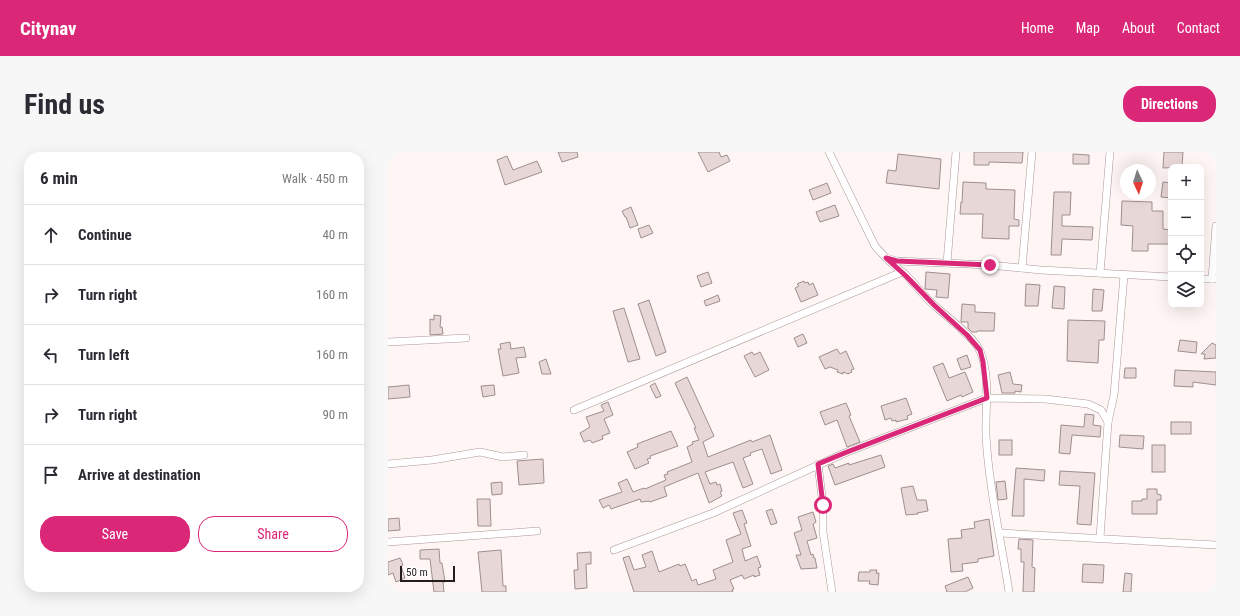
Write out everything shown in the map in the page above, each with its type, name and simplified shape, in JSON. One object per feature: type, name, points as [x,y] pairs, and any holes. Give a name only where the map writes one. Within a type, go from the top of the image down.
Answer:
[{"type":"street","points":[[946,263],[956,152]]},
{"type":"street","points":[[1022,268],[1032,152]]},
{"type":"street","points":[[1100,273],[1110,152]]},
{"type":"street","points":[[832,154],[875,246],[934,305],[967,335],[980,350],[983,362],[987,398],[986,434],[990,473],[1009,592]]},
{"type":"street","points":[[1214,279],[1216,226]]},
{"type":"street","points":[[886,258],[897,261],[990,265],[1168,277]]},
{"type":"street","points":[[574,410],[902,272]]},
{"type":"street","points":[[1100,538],[1108,422],[1114,395],[1124,275]]},
{"type":"street","points":[[388,342],[466,338]]},
{"type":"street","points":[[1097,408],[1110,401],[1114,395]]},
{"type":"street","points":[[614,550],[713,513],[818,464],[987,398],[1045,399],[1088,404],[1101,410],[1108,422]]},
{"type":"street","points":[[388,464],[432,460],[480,452],[503,457],[524,455]]},
{"type":"street","points":[[818,464],[823,505],[823,532],[832,592]]},
{"type":"street","points":[[388,542],[536,531]]},
{"type":"street","points":[[1000,533],[1216,545]]},
{"type":"building","points":[[558,152],[577,152],[578,157],[562,162]]},
{"type":"building","points":[[698,152],[719,152],[721,157],[727,155],[730,161],[708,172]]},
{"type":"building","points":[[974,152],[1023,152],[1022,163],[989,162],[989,165],[974,165]]},
{"type":"building","points":[[1164,152],[1183,152],[1182,164],[1168,164],[1168,168],[1163,168]]},
{"type":"building","points":[[898,154],[941,159],[939,189],[886,183],[888,170],[896,171]]},
{"type":"building","points":[[1073,154],[1089,155],[1089,164],[1073,164]]},
{"type":"building","points":[[507,156],[513,170],[537,161],[542,172],[505,185],[497,160]]},
{"type":"building","points":[[963,182],[986,183],[986,189],[1015,190],[1014,219],[1019,220],[1019,226],[1009,226],[1009,239],[982,238],[983,214],[960,214]]},
{"type":"building","points":[[1163,182],[1168,183],[1168,198],[1161,197]]},
{"type":"building","points":[[827,183],[831,193],[813,200],[809,190]]},
{"type":"building","points":[[1054,192],[1071,192],[1070,215],[1062,215],[1062,226],[1093,227],[1092,240],[1062,239],[1061,255],[1051,255]]},
{"type":"building","points":[[1122,201],[1152,202],[1152,211],[1163,211],[1163,229],[1168,230],[1168,244],[1148,244],[1148,251],[1132,251],[1133,226],[1121,225]]},
{"type":"building","points":[[835,205],[839,216],[820,222],[816,212]]},
{"type":"building","points":[[631,207],[638,225],[630,228],[622,211]]},
{"type":"building","points":[[649,225],[653,233],[641,238],[638,229]]},
{"type":"building","points":[[708,272],[712,283],[701,287],[697,276]]},
{"type":"building","points":[[926,272],[950,274],[948,298],[936,297],[937,290],[925,289]]},
{"type":"building","points":[[804,281],[805,283],[808,282],[809,285],[813,283],[818,295],[801,302],[795,288],[799,286],[797,284]]},
{"type":"building","points":[[1026,284],[1040,285],[1038,306],[1025,306]]},
{"type":"building","points":[[1054,286],[1065,287],[1064,309],[1052,308]]},
{"type":"building","points":[[1093,289],[1104,290],[1102,311],[1092,311]]},
{"type":"building","points":[[718,295],[720,301],[706,306],[704,301]]},
{"type":"building","points":[[649,300],[666,352],[656,356],[638,304]]},
{"type":"building","points":[[962,304],[975,305],[975,312],[995,313],[994,331],[972,332],[968,328],[968,322],[961,322]]},
{"type":"building","points":[[624,308],[640,359],[628,362],[613,311]]},
{"type":"building","points":[[434,315],[441,316],[440,327],[442,327],[443,334],[430,335],[430,319],[434,320]]},
{"type":"building","points":[[1068,320],[1105,321],[1104,340],[1099,340],[1098,363],[1067,361]]},
{"type":"building","points":[[803,334],[807,343],[798,347],[794,338]]},
{"type":"building","points":[[1180,340],[1197,342],[1196,353],[1178,351]]},
{"type":"building","points":[[510,342],[511,349],[524,347],[526,357],[516,358],[519,373],[503,376],[498,349],[501,349],[500,344]]},
{"type":"building","points":[[1212,343],[1216,345],[1216,358],[1204,359],[1205,354],[1201,354]]},
{"type":"building","points":[[837,349],[840,354],[846,351],[854,369],[851,370],[852,372],[848,374],[843,372],[843,374],[830,367],[825,369],[819,357]]},
{"type":"building","points":[[752,352],[754,355],[760,352],[769,370],[755,377],[744,356]]},
{"type":"building","points":[[967,355],[971,367],[961,370],[957,359]]},
{"type":"building","points":[[546,359],[551,374],[542,374],[539,362]]},
{"type":"building","points":[[943,363],[949,378],[965,372],[973,392],[947,401],[933,367]]},
{"type":"building","points":[[1125,368],[1136,368],[1136,378],[1124,378]]},
{"type":"building","points":[[1175,370],[1216,372],[1216,385],[1193,382],[1193,387],[1174,386]]},
{"type":"building","points":[[1010,372],[1013,384],[1022,385],[1021,392],[1015,391],[1015,393],[1002,393],[998,375]]},
{"type":"building","points":[[687,377],[714,436],[703,442],[708,457],[751,440],[752,442],[770,435],[782,470],[771,474],[762,449],[750,453],[751,455],[743,458],[753,484],[743,488],[733,462],[705,472],[710,484],[716,482],[717,485],[720,484],[722,491],[720,492],[722,496],[709,503],[698,473],[664,487],[667,496],[650,502],[641,502],[640,499],[611,509],[609,505],[603,508],[599,500],[622,492],[618,483],[627,479],[633,492],[644,488],[645,489],[666,480],[664,475],[668,474],[667,472],[692,462],[687,447],[693,444],[692,442],[699,440],[694,428],[696,428],[675,383]]},
{"type":"building","points":[[655,383],[661,396],[656,398],[650,386]]},
{"type":"building","points":[[409,385],[410,397],[388,399],[388,387]]},
{"type":"building","points":[[494,385],[495,395],[483,397],[481,386]]},
{"type":"building","points":[[906,398],[912,414],[907,416],[908,419],[896,422],[896,420],[892,421],[891,418],[885,420],[881,406]]},
{"type":"building","points":[[608,402],[613,415],[604,419],[610,433],[602,436],[603,439],[592,443],[590,440],[584,442],[580,433],[590,427],[586,417],[604,411],[601,405]]},
{"type":"building","points":[[846,403],[851,415],[849,416],[860,442],[847,447],[837,420],[825,425],[820,412]]},
{"type":"building","points":[[1085,414],[1094,415],[1093,425],[1101,426],[1100,437],[1072,435],[1070,454],[1059,453],[1061,425],[1084,427]]},
{"type":"building","points":[[1171,422],[1191,422],[1191,434],[1171,434]]},
{"type":"building","points":[[671,431],[678,446],[650,456],[651,458],[647,459],[649,463],[635,469],[627,452],[638,447],[637,444]]},
{"type":"building","points":[[1120,435],[1144,436],[1143,449],[1119,447]]},
{"type":"building","points":[[999,440],[1012,440],[1012,455],[999,455]]},
{"type":"building","points":[[1152,445],[1165,445],[1165,472],[1152,472]]},
{"type":"building","points":[[881,455],[885,467],[835,485],[828,466],[833,464],[835,468]]},
{"type":"building","points":[[543,459],[544,483],[519,485],[517,461]]},
{"type":"building","points":[[1016,468],[1045,470],[1044,481],[1024,479],[1024,516],[1012,516]]},
{"type":"building","points":[[1060,471],[1095,473],[1091,525],[1077,524],[1080,486],[1059,485]]},
{"type":"building","points":[[1005,481],[1007,499],[998,500],[996,482]]},
{"type":"building","points":[[502,482],[502,494],[492,495],[491,483]]},
{"type":"building","points":[[913,486],[917,500],[926,500],[928,511],[906,515],[901,488]]},
{"type":"building","points":[[1147,489],[1157,489],[1157,494],[1161,495],[1161,500],[1157,500],[1157,514],[1132,514],[1132,501],[1142,501],[1142,499],[1147,499]]},
{"type":"building","points":[[477,499],[490,499],[491,526],[478,526]]},
{"type":"building","points":[[772,509],[777,523],[771,525],[766,511]]},
{"type":"building","points":[[742,510],[747,523],[744,524],[751,546],[742,549],[745,561],[757,556],[761,567],[758,568],[760,575],[754,577],[754,575],[744,579],[742,575],[730,580],[734,589],[732,590],[733,592],[634,592],[623,558],[629,556],[634,570],[646,567],[642,555],[652,551],[659,572],[679,564],[680,566],[685,564],[692,581],[696,579],[698,585],[716,579],[713,570],[733,562],[726,540],[741,534],[733,513]]},
{"type":"building","points":[[813,512],[816,522],[813,524],[817,538],[807,541],[811,555],[813,554],[815,558],[817,568],[801,569],[796,555],[801,555],[794,533],[802,530],[798,517]]},
{"type":"building","points":[[399,518],[400,530],[388,531],[388,519]]},
{"type":"building","points":[[989,519],[994,556],[978,559],[978,562],[962,564],[963,571],[951,572],[948,539],[962,538],[961,530],[975,528],[974,522]]},
{"type":"building","points":[[1019,539],[1033,540],[1032,567],[1035,568],[1034,592],[1023,592],[1024,562],[1021,562],[1021,549],[1018,549]]},
{"type":"building","points":[[439,549],[440,563],[442,563],[445,582],[443,582],[444,592],[434,592],[430,559],[420,559],[420,550]]},
{"type":"building","points":[[501,550],[503,586],[506,586],[506,592],[482,592],[478,552]]},
{"type":"building","points":[[591,552],[591,564],[586,564],[587,588],[575,589],[574,570],[578,570],[577,553]]},
{"type":"building","points":[[400,558],[403,565],[401,566],[405,578],[396,582],[393,573],[388,575],[388,562]]},
{"type":"building","points":[[1083,564],[1104,565],[1103,583],[1082,582]]},
{"type":"building","points":[[870,570],[877,570],[876,573],[879,573],[878,585],[869,584],[870,581],[858,581],[859,572],[870,572]]},
{"type":"building","points":[[1125,573],[1132,574],[1131,592],[1123,592]]},
{"type":"building","points":[[968,577],[973,588],[965,592],[947,592],[945,586]]},
{"type":"route","points":[[823,505],[818,464],[987,398],[983,362],[980,350],[967,335],[886,258],[897,261],[990,265]]}]
